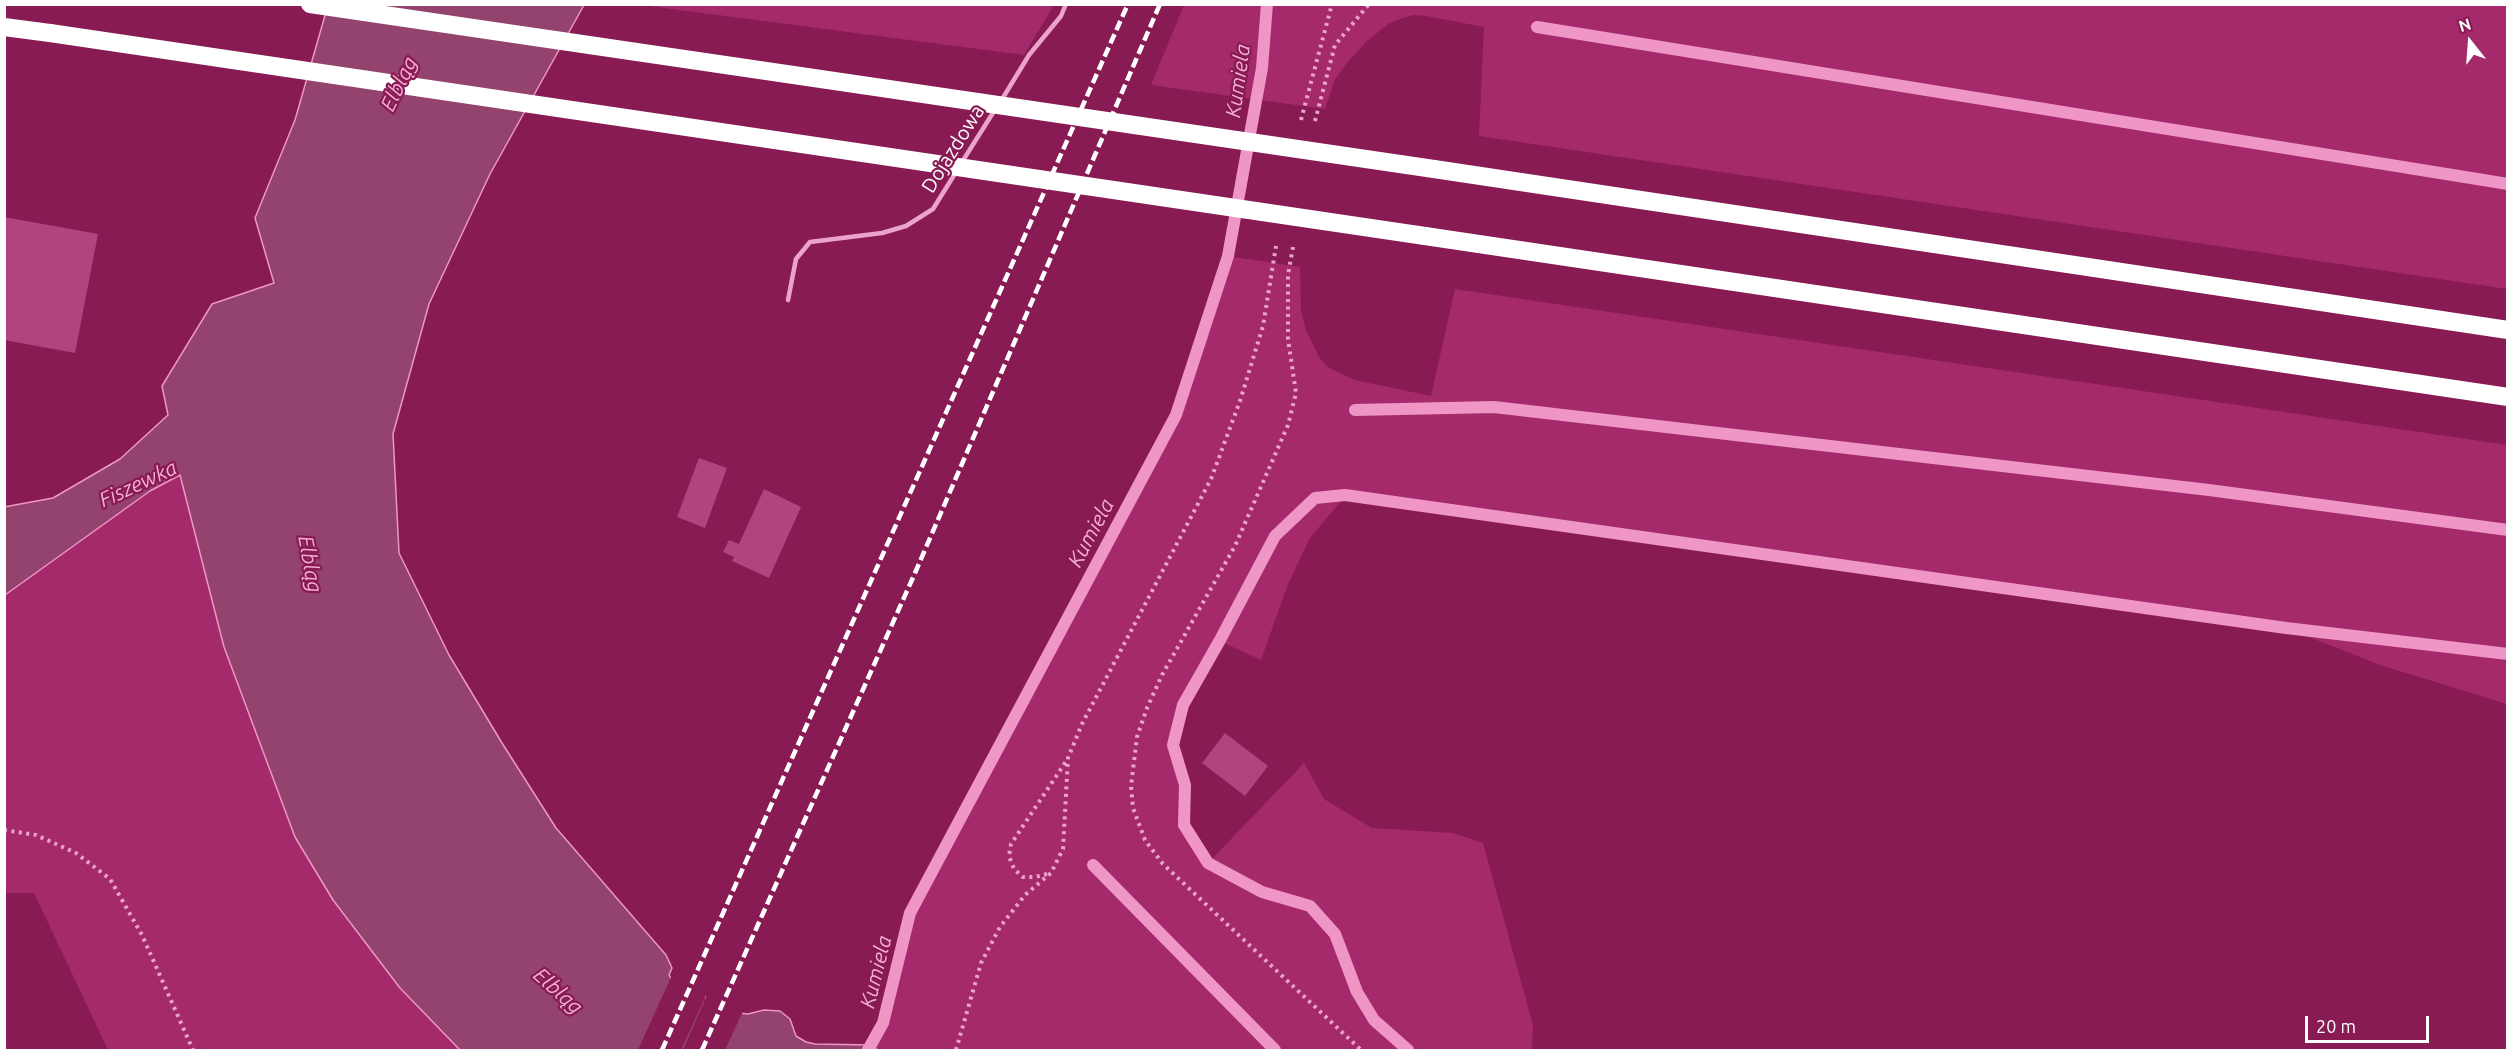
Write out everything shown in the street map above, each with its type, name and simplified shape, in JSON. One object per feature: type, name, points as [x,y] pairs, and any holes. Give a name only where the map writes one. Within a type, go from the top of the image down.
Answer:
[{"type":"highway","points":[[310,4],[2508,330]]},
{"type":"highway","points":[[4,27],[2508,397]]},
{"type":"lane","name":"Dojazdowa","points":[[788,300],[796,260],[810,242],[882,233],[906,226],[933,209],[1029,55],[1061,16],[1066,4]]},
{"type":"path","points":[[1299,129],[1332,4]]},
{"type":"path","points":[[1314,130],[1335,45],[1369,4]]},
{"type":"path","points":[[1294,242],[1288,275],[1288,339],[1296,393],[1288,425],[1235,546],[1162,675],[1147,708],[1137,736],[1131,786],[1133,808],[1145,840],[1163,864],[1361,1050]]},
{"type":"path","points":[[1051,873],[1023,877],[1014,869],[1009,856],[1011,844],[1068,758],[1082,724],[1211,479],[1240,401],[1263,326],[1277,243]]},
{"type":"path","points":[[956,1050],[981,963],[1000,927],[1025,895],[1051,873],[1063,849],[1068,758]]},
{"type":"path","points":[[4,830],[36,835],[66,848],[110,879],[142,935],[193,1050]]},
{"type":"shaded area","points":[[641,5],[1054,5],[1024,55]]},
{"type":"shaded area","points":[[1184,5],[2507,5],[2507,289],[1479,136],[1484,27],[1426,16],[1413,15],[1388,24],[1366,42],[1335,79],[1325,109],[1151,85]]},
{"type":"shaded area","points":[[1228,256],[1300,267],[1301,310],[1306,330],[1320,359],[1329,368],[1355,380],[1431,396],[1455,289],[2507,445],[2507,704],[2380,665],[2286,628],[1346,495],[1310,538],[1288,584],[1261,660],[1220,641],[1183,705],[1173,745],[1185,785],[1184,825],[1209,862],[1304,763],[1324,799],[1372,828],[1453,833],[1483,843],[1533,1025],[1532,1050],[878,1050],[871,1045],[883,1023],[910,913],[1176,415]]},
{"type":"shaded area","points":[[180,475],[225,647],[295,837],[333,900],[400,988],[460,1050],[108,1050],[34,893],[5,893],[4,595],[150,491]]},
{"type":"water","points":[[328,5],[584,5],[490,174],[429,304],[393,434],[399,553],[449,655],[556,828],[666,955],[672,968],[669,975],[673,982],[739,1013],[780,1011],[790,1019],[796,1036],[806,1042],[871,1045],[878,1050],[460,1050],[400,988],[333,900],[295,837],[224,647],[180,475],[150,491],[5,595],[4,507],[53,498],[120,459],[168,415],[162,386],[212,304],[274,283],[255,218],[295,120]]},
{"type":"pier","points":[[673,973],[675,980],[706,995],[681,1050],[638,1050]]},
{"type":"pier","points":[[707,995],[743,1011],[725,1050],[683,1050]]},
{"type":"building","points":[[4,217],[98,234],[75,353],[4,340]]},
{"type":"building","points":[[699,458],[727,468],[705,528],[677,517]]},
{"type":"building","points":[[764,489],[801,507],[769,578],[732,561],[734,557],[723,552],[729,540],[739,544]]},
{"type":"building","points":[[1225,733],[1268,766],[1245,796],[1202,763]]},
{"type":"waterway","name":"Kumiela","points":[[868,1050],[883,1023],[910,913],[1176,415],[1228,256],[1262,68],[1267,4]]},
{"type":"waterway","points":[[1537,27],[2508,184]]},
{"type":"waterway","points":[[1355,410],[1494,407],[2209,490],[2508,530]]},
{"type":"waterway","points":[[1408,1050],[1374,1020],[1357,992],[1335,934],[1310,906],[1262,892],[1208,863],[1184,825],[1185,785],[1173,745],[1183,705],[1275,536],[1315,498],[1345,495],[2286,628],[2508,654]]},
{"type":"waterway","points":[[1093,865],[1275,1050]]},
{"type":"railway","points":[[662,1050],[1128,4]]},
{"type":"railway","points":[[702,1050],[915,573],[1160,4]]},
{"type":"water label","name":"Elbląg","points":[[399,84]]},
{"type":"water label","name":"Fiszewka","points":[[138,484]]},
{"type":"water label","name":"Elbląg","points":[[310,564]]},
{"type":"water label","name":"Elbląg","points":[[558,991]]}]
